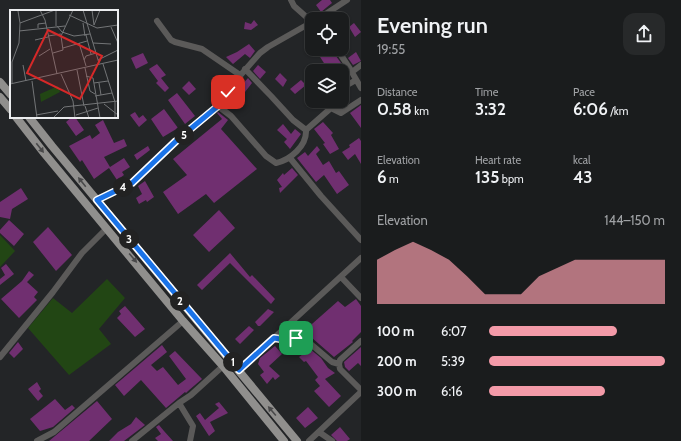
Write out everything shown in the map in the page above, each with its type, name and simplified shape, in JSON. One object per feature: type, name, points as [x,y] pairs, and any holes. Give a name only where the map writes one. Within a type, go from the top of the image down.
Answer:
[{"type":"main road","points":[[0,82],[10,94]]},
{"type":"main road","points":[[0,97],[10,109]]},
{"type":"main road","points":[[17,118],[44,153],[284,441]]},
{"type":"main road","points":[[30,118],[297,441]]},
{"type":"street","points":[[291,0],[297,9],[305,16]]},
{"type":"street","points":[[329,12],[347,0]]},
{"type":"street","points":[[157,21],[171,40],[202,49],[240,75]]},
{"type":"street","points":[[97,200],[132,183],[176,141],[218,106],[245,69],[268,47],[305,26]]},
{"type":"street","points":[[342,56],[361,88]]},
{"type":"street","points":[[352,72],[361,65]]},
{"type":"street","points":[[245,69],[293,120],[306,130]]},
{"type":"street","points":[[349,84],[356,80]]},
{"type":"street","points":[[341,113],[361,100]]},
{"type":"street","points":[[218,106],[231,116],[271,160],[278,163],[290,158],[298,150],[306,135],[306,130],[331,108],[341,113]]},
{"type":"street","points":[[338,108],[341,113]]},
{"type":"street","points":[[290,158],[321,196],[361,240]]},
{"type":"street","points":[[0,357],[53,292],[82,253],[108,228]]},
{"type":"street","points":[[239,370],[361,258]]},
{"type":"street","points":[[341,277],[361,298]]},
{"type":"street","points":[[37,441],[54,432],[184,321]]},
{"type":"street","points":[[274,338],[286,340],[296,338],[306,340],[332,362],[339,364]]},
{"type":"street","points":[[309,441],[361,391],[340,369],[339,364],[340,360],[361,341]]},
{"type":"street","points":[[132,441],[191,395],[223,366]]},
{"type":"street","points":[[179,403],[193,426],[190,441]]},
{"type":"street","points":[[319,432],[332,441]]},
{"type":"green space","points":[[0,235],[15,251],[0,267]]},
{"type":"green space","points":[[107,279],[125,298],[99,329],[111,344],[69,375],[28,328],[53,298],[72,313]]},
{"type":"building","points":[[322,0],[330,0],[332,3],[321,12],[316,5]]},
{"type":"building","points":[[254,20],[258,25],[251,30],[244,29],[245,22],[251,24]]},
{"type":"building","points":[[354,23],[361,32],[355,37],[349,27]]},
{"type":"building","points":[[249,44],[255,51],[250,58],[245,54],[233,64],[226,57],[237,52]]},
{"type":"building","points":[[356,52],[361,61],[353,65],[348,58]]},
{"type":"building","points":[[143,53],[148,63],[136,69],[131,58]]},
{"type":"building","points":[[319,56],[336,56],[341,63],[340,64],[325,64]]},
{"type":"building","points":[[157,64],[166,75],[161,78],[169,88],[165,92],[156,83],[158,81],[149,69]]},
{"type":"building","points":[[258,65],[266,72],[260,79],[253,71]]},
{"type":"building","points":[[280,73],[287,80],[283,87],[275,79]]},
{"type":"building","points":[[248,78],[252,83],[245,92],[240,87]]},
{"type":"building","points":[[301,80],[305,84],[305,86],[295,94],[290,89]]},
{"type":"building","points":[[189,81],[196,89],[189,95],[182,88]]},
{"type":"building","points":[[177,93],[195,116],[185,124],[168,100]]},
{"type":"building","points":[[361,105],[361,128],[350,113]]},
{"type":"building","points":[[164,109],[178,128],[163,137],[151,119]]},
{"type":"building","points":[[135,112],[139,118],[143,115],[147,120],[139,127],[130,115]]},
{"type":"building","points":[[218,112],[228,120],[221,129],[257,169],[214,203],[206,194],[178,214],[163,192],[187,175],[173,159],[222,119],[217,113]]},
{"type":"building","points":[[71,118],[76,118],[84,130],[76,136],[66,122]]},
{"type":"building","points":[[103,120],[114,143],[124,139],[127,146],[104,157],[110,167],[124,158],[130,167],[122,172],[124,175],[117,180],[109,168],[94,179],[82,160],[80,162],[69,146],[90,135],[92,139],[100,133],[95,125]]},
{"type":"building","points":[[323,122],[333,133],[331,135],[339,149],[330,154],[323,144],[325,143],[314,129]]},
{"type":"building","points":[[283,124],[291,134],[295,129],[301,134],[290,149],[284,142],[287,139],[277,130]]},
{"type":"building","points":[[359,138],[361,141],[361,164],[355,154],[348,160],[342,152],[350,147],[349,145]]},
{"type":"building","points":[[148,146],[150,150],[137,160],[134,155]]},
{"type":"building","points":[[317,146],[320,150],[316,154],[323,165],[329,161],[336,173],[339,171],[349,185],[337,194],[324,175],[316,182],[297,158],[305,152],[308,156]]},
{"type":"building","points":[[292,168],[298,175],[280,193],[279,188],[282,187],[277,180],[283,173],[284,175]]},
{"type":"building","points":[[145,181],[154,197],[147,202],[146,200],[139,204],[136,198],[142,194],[138,186]]},
{"type":"building","points":[[21,188],[28,199],[12,209],[10,219],[0,217],[0,202]]},
{"type":"building","points":[[219,210],[235,228],[209,252],[193,235]]},
{"type":"building","points":[[9,220],[24,234],[14,246],[0,233],[0,230]]},
{"type":"building","points":[[48,227],[72,255],[56,271],[33,242]]},
{"type":"building","points":[[230,253],[250,277],[252,275],[275,299],[271,304],[230,263],[202,290],[197,285]]},
{"type":"building","points":[[6,264],[14,274],[0,285],[0,279],[5,275],[1,268]]},
{"type":"building","points":[[29,271],[34,275],[27,282],[38,292],[34,297],[37,300],[19,318],[1,299],[22,281]]},
{"type":"building","points":[[356,299],[361,306],[361,332],[352,341],[353,342],[334,357],[304,331],[338,301],[345,307]]},
{"type":"building","points":[[125,306],[145,329],[135,337],[117,318],[121,314],[119,311]]},
{"type":"building","points":[[268,309],[274,312],[260,326],[258,326],[255,322]]},
{"type":"building","points":[[249,326],[254,330],[240,344],[235,339]]},
{"type":"building","points":[[18,342],[23,349],[14,358],[9,353]]},
{"type":"building","points":[[162,345],[167,352],[151,365],[157,371],[163,367],[178,385],[186,379],[169,356],[175,351],[202,379],[166,408],[141,380],[124,396],[115,385]]},
{"type":"building","points":[[275,346],[282,354],[269,366],[280,376],[275,380],[273,377],[267,384],[260,375],[264,372],[258,364],[260,358]]},
{"type":"building","points":[[361,347],[361,366],[358,363],[349,371],[345,367],[344,362]]},
{"type":"building","points":[[310,349],[321,358],[328,368],[335,373],[325,379],[341,396],[329,407],[314,391],[320,386],[315,380],[318,377],[306,361],[304,362],[299,357]]},
{"type":"building","points":[[37,382],[41,389],[39,391],[43,396],[38,401],[28,389]]},
{"type":"building","points":[[55,399],[65,410],[72,405],[75,408],[53,427],[40,431],[30,419]]},
{"type":"building","points":[[97,401],[112,419],[89,441],[49,441]]},
{"type":"building","points":[[219,402],[228,413],[210,422],[215,431],[209,436],[196,416],[200,413],[205,420],[219,408],[215,404]]},
{"type":"building","points":[[308,407],[318,418],[305,428],[296,418]]},
{"type":"building","points":[[136,417],[145,425],[124,441],[109,441],[118,432],[131,424]]},
{"type":"building","points":[[159,425],[173,441],[158,441],[155,438],[161,434],[156,427]]},
{"type":"building","points":[[340,427],[350,439],[347,441],[337,441],[331,435]]},
{"type":"route","points":[[228,92],[218,106],[176,141],[132,183],[97,200],[191,315],[239,370],[274,338],[286,340],[296,338]]}]
